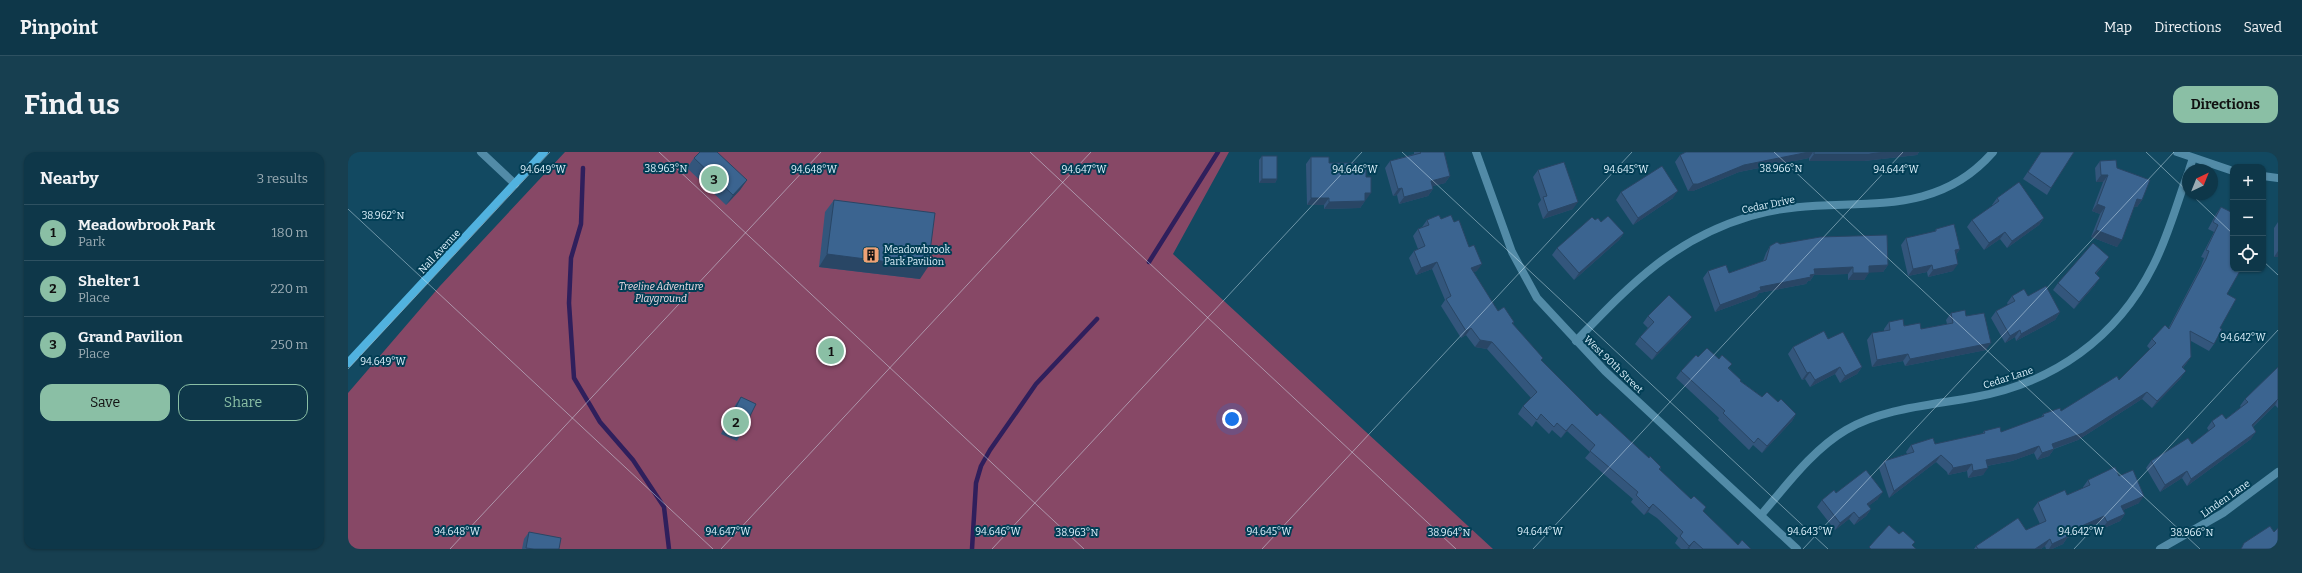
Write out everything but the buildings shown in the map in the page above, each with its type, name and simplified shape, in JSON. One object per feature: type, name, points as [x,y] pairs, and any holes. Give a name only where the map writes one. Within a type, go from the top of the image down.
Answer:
[{"type":"main road","name":"Nall Avenue","points":[[348,363],[544,152]]},
{"type":"street","points":[[481,152],[515,184]]},
{"type":"street","name":"West 90th Street","points":[[1476,152],[1512,252],[1523,276],[1537,298],[1604,371],[1797,549]]},
{"type":"street","name":"Cedar Drive","points":[[1576,341],[1629,286],[1649,269],[1678,248],[1712,230],[1751,216],[1782,209],[1890,203],[1927,196],[1966,177],[1993,152]]},
{"type":"street","points":[[2177,152],[2230,170]]},
{"type":"street","name":"Cedar Lane","points":[[2191,164],[2193,158]]},
{"type":"street","points":[[2266,176],[2278,178]]},
{"type":"street","name":"Cedar Lane","points":[[1760,515],[1823,446],[1847,430],[1873,418],[1988,395],[2025,384],[2054,370],[2089,348],[2116,322],[2139,293],[2154,265],[2182,188]]},
{"type":"street","name":"Linden Lane","points":[[2160,549],[2223,513],[2278,472]]},
{"type":"green space","name":"Treeline Adventure Playground","points":[[565,152],[1229,152],[1173,254],[1493,549],[348,549],[348,393],[440,286]]},
{"type":"waterway","points":[[1149,262],[1218,152]]},
{"type":"waterway","points":[[583,168],[581,224],[571,258],[569,303],[574,378],[600,422],[633,460],[664,507],[669,549]]},
{"type":"waterway","points":[[972,549],[976,483],[981,466],[990,450],[1036,384],[1097,319]]},
{"type":"place","name":"Grand Pavilion","points":[[714,179]]},
{"type":"place","name":"Meadowbrook Park Pavilion","points":[[871,255]]},
{"type":"place","name":"Meadowbrook Park","points":[[831,351]]},
{"type":"place","name":"Shelter 1","points":[[736,422]]}]
